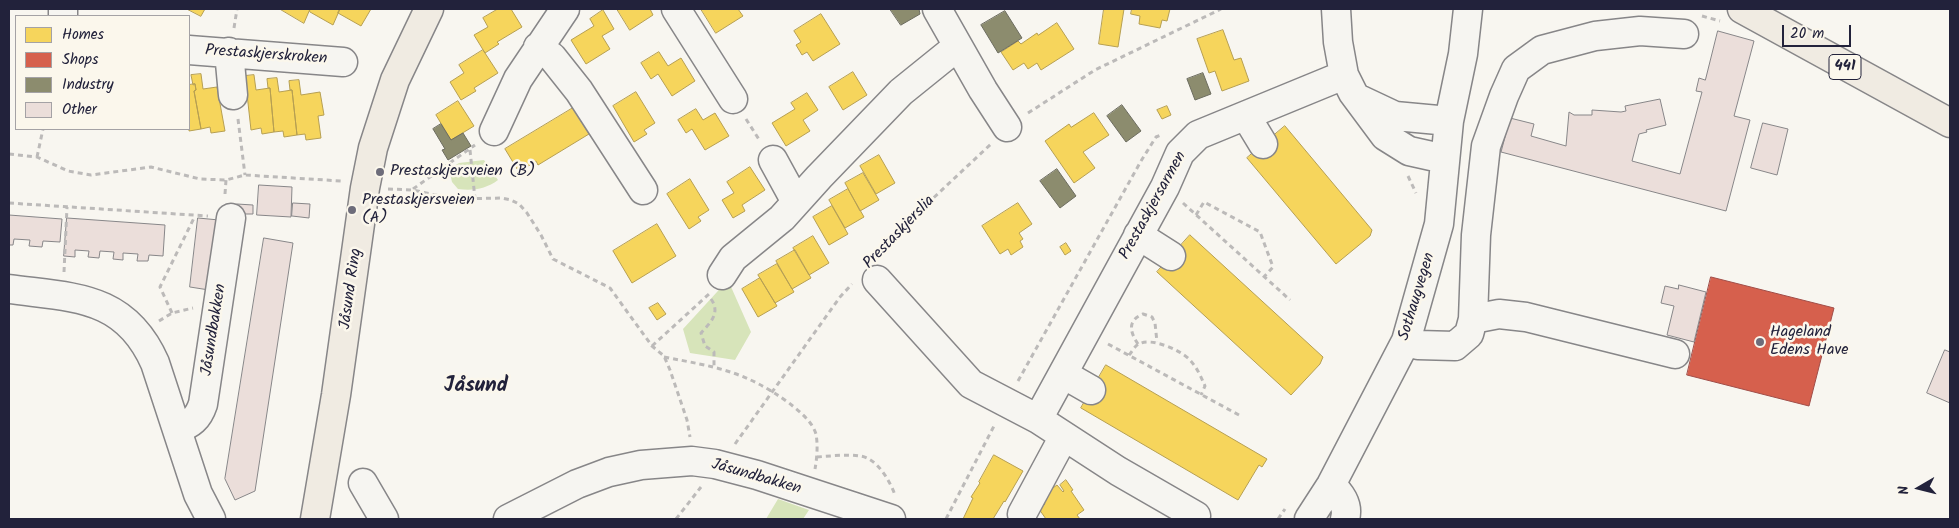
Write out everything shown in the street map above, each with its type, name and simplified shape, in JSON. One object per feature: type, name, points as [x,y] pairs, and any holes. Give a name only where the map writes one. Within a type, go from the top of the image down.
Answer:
[{"type":"main road","name":"Jåsund Ring","points":[[315,519],[336,395],[364,196],[373,148],[395,80],[417,31],[430,9]]},
{"type":"main road","name":"441","points":[[1742,9],[1950,123]]},
{"type":"street","points":[[494,131],[518,79],[565,9]]},
{"type":"street","points":[[676,9],[733,99]]},
{"type":"street","points":[[937,9],[983,90],[1007,127]]},
{"type":"street","points":[[1336,9],[1338,42],[1350,86],[1386,136],[1409,151],[1445,159]]},
{"type":"street","name":"Sothaugvegen","points":[[1299,511],[1331,485],[1406,341],[1439,224],[1449,121],[1463,54],[1468,9]]},
{"type":"street","name":"Sothaugvegen","points":[[1463,54],[1487,9]]},
{"type":"street","points":[[1406,341],[1418,345],[1455,346],[1469,334],[1473,319],[1476,235],[1486,146],[1516,69],[1542,50],[1596,36],[1640,30],[1684,34]]},
{"type":"street","points":[[715,285],[740,251],[772,228],[901,92],[958,46]]},
{"type":"street","points":[[538,47],[552,57],[579,91],[643,190]]},
{"type":"street","name":"Prestaskjerskroken","points":[[190,50],[343,62]]},
{"type":"street","points":[[230,52],[233,95]]},
{"type":"street","points":[[1350,86],[1395,116],[1449,121]]},
{"type":"street","name":"Prestaskjersarmen","points":[[1038,419],[1165,187],[1180,153],[1198,135],[1246,116],[1350,86]]},
{"type":"street","points":[[1246,116],[1263,144]]},
{"type":"street","points":[[772,160],[796,202]]},
{"type":"street","name":"Jåsundbakken","points":[[177,429],[194,421],[200,414],[203,404],[232,218]]},
{"type":"street","points":[[1138,235],[1171,256]]},
{"type":"street","points":[[868,273],[970,384],[1038,419],[1118,471],[1196,516]]},
{"type":"street","points":[[9,289],[79,299],[99,305],[118,314],[134,328],[147,344],[155,363],[198,494],[211,519]]},
{"type":"street","points":[[1473,319],[1499,314],[1526,317],[1675,354]]},
{"type":"street","points":[[1063,374],[1091,390]]},
{"type":"street","points":[[1022,514],[1064,436]]},
{"type":"street","name":"Jåsundbakken","points":[[508,519],[577,484],[610,472],[641,465],[692,461],[715,464],[893,510]]},
{"type":"street","points":[[363,483],[384,519]]},
{"type":"street","points":[[1331,485],[1343,496],[1345,519]]},
{"type":"path","name":"Prestaskjerslia","points":[[734,446],[840,297],[868,273],[897,232],[974,161],[1007,127],[1095,70],[1221,9]]},
{"type":"path","points":[[233,95],[245,175]]},
{"type":"path","points":[[733,99],[772,160]]},
{"type":"path","points":[[37,157],[43,130]]},
{"type":"path","points":[[413,190],[494,131]]},
{"type":"path","points":[[946,519],[1006,403],[1141,161],[1156,137],[1165,134]]},
{"type":"path","points":[[470,150],[475,199]]},
{"type":"path","points":[[9,154],[37,157],[68,171],[91,175],[151,167],[200,179],[226,180],[245,175],[344,182]]},
{"type":"path","points":[[1141,161],[1165,187],[1290,300]]},
{"type":"path","points":[[1406,171],[1415,191],[1416,200]]},
{"type":"path","points":[[386,189],[413,190],[454,199],[501,198],[519,204],[541,235],[553,259],[610,288],[652,346],[664,356],[687,420],[690,438]]},
{"type":"path","points":[[1196,215],[1204,202],[1260,232],[1273,267],[1264,277]]},
{"type":"path","points":[[9,203],[232,218]]},
{"type":"path","points":[[64,273],[67,207]]},
{"type":"path","points":[[172,313],[160,287],[195,216]]},
{"type":"path","points":[[652,346],[715,285]]},
{"type":"path","points":[[714,366],[714,352],[705,346],[701,333],[714,319],[716,310],[714,303],[715,285]]},
{"type":"path","points":[[1138,344],[1131,330],[1132,322],[1136,317],[1144,314],[1152,317],[1155,323],[1157,342]]},
{"type":"path","points":[[1085,331],[1239,415]]},
{"type":"path","points":[[1129,355],[1138,344],[1157,342],[1188,358],[1205,386],[1201,395]]},
{"type":"path","points":[[664,356],[714,366],[745,376],[773,391],[803,414],[816,433],[817,457],[814,473]]},
{"type":"path","points":[[817,457],[862,456],[881,469],[889,479],[895,494],[893,510]]},
{"type":"path","points":[[676,519],[704,484]]},
{"type":"path","points":[[1278,519],[1299,511]]},
{"type":"green space","points":[[484,160],[498,180],[479,189],[458,189],[452,182],[449,169],[459,163]]},
{"type":"green space","points":[[728,280],[751,332],[735,360],[690,353],[683,329]]},
{"type":"green space","points":[[778,499],[809,510],[803,519],[766,519]]},
{"type":"building: Homes","points":[[187,9],[205,9],[201,16]]},
{"type":"building: Homes","points":[[280,9],[310,9],[304,23]]},
{"type":"building: Homes","points":[[310,9],[340,9],[333,25],[310,12]]},
{"type":"building: Homes","points":[[340,9],[371,9],[361,26],[338,13]]},
{"type":"building: Homes","points":[[498,9],[511,9],[522,27],[497,42],[499,44],[485,53],[474,35],[488,27],[483,18]]},
{"type":"building: Homes","points":[[617,9],[650,9],[653,15],[630,30]]},
{"type":"building: Homes","points":[[701,9],[738,9],[743,16],[716,33]]},
{"type":"building: Homes","points":[[1104,9],[1124,9],[1118,47],[1099,44]]},
{"type":"building: Homes","points":[[1132,9],[1170,9],[1167,21],[1162,20],[1160,28],[1139,24],[1140,16],[1131,14]]},
{"type":"building: Homes","points":[[603,10],[614,29],[602,36],[610,49],[586,64],[571,40],[594,26],[590,19]]},
{"type":"building: Homes","points":[[821,14],[840,44],[813,61],[807,52],[802,55],[796,45],[801,42],[794,31]]},
{"type":"building: Homes","points":[[1057,23],[1074,49],[1041,70],[1037,63],[1028,69],[1024,63],[1013,70],[1001,52],[1018,41],[1021,44]]},
{"type":"building: Homes","points":[[1223,30],[1234,60],[1241,58],[1249,81],[1222,91],[1215,71],[1209,73],[1197,39]]},
{"type":"building: Homes","points":[[483,50],[498,73],[474,88],[476,91],[461,100],[450,82],[464,73],[459,65]]},
{"type":"building: Homes","points":[[659,52],[668,66],[681,58],[695,81],[672,96],[658,74],[651,79],[641,63]]},
{"type":"building: Homes","points":[[853,72],[867,95],[843,110],[829,87]]},
{"type":"building: Homes","points":[[201,74],[203,89],[217,87],[225,131],[211,133],[210,127],[201,129],[194,91],[196,90],[195,84],[193,85],[191,75]]},
{"type":"building: Homes","points":[[254,75],[256,90],[270,88],[274,132],[262,134],[261,128],[251,130],[245,76]]},
{"type":"building: Homes","points":[[277,78],[279,92],[292,90],[297,135],[284,137],[283,131],[274,132],[270,88],[268,88],[267,79]]},
{"type":"building: Homes","points":[[299,80],[301,95],[320,92],[324,115],[318,116],[321,138],[306,140],[305,134],[297,135],[292,90],[290,90],[289,81]]},
{"type":"building: Homes","points":[[195,84],[196,90],[194,91],[201,129],[189,131],[190,130],[190,85]]},
{"type":"building: Homes","points":[[636,92],[655,123],[644,130],[647,134],[634,142],[613,106]]},
{"type":"building: Homes","points":[[807,93],[818,110],[803,120],[810,131],[786,146],[772,123],[795,109],[791,103]]},
{"type":"building: Homes","points":[[458,101],[474,126],[451,140],[436,115]]},
{"type":"building: Homes","points":[[1167,106],[1171,115],[1162,119],[1157,110]]},
{"type":"building: Homes","points":[[573,108],[589,134],[538,165],[536,161],[519,172],[505,149]]},
{"type":"building: Homes","points":[[696,109],[703,120],[715,113],[729,136],[705,150],[692,129],[686,133],[678,120]]},
{"type":"building: Homes","points":[[1094,113],[1109,135],[1083,152],[1095,168],[1074,183],[1045,141],[1069,124],[1071,127]]},
{"type":"building: Homes","points":[[1285,126],[1372,230],[1370,236],[1336,264],[1247,158]]},
{"type":"building: Homes","points":[[879,155],[895,183],[876,194],[860,166]]},
{"type":"building: Homes","points":[[750,167],[765,190],[742,205],[745,211],[733,218],[722,200],[734,193],[727,182]]},
{"type":"building: Homes","points":[[863,173],[879,200],[860,211],[845,183]]},
{"type":"building: Homes","points":[[690,179],[709,210],[698,217],[701,221],[689,229],[667,194]]},
{"type":"building: Homes","points":[[848,189],[864,217],[845,228],[829,200]]},
{"type":"building: Homes","points":[[1018,203],[1032,224],[1019,233],[1023,239],[1020,241],[1023,247],[1011,255],[1008,249],[1000,254],[982,226]]},
{"type":"building: Homes","points":[[832,206],[848,234],[829,245],[813,217]]},
{"type":"building: Homes","points":[[657,224],[676,256],[632,283],[613,251]]},
{"type":"building: Homes","points":[[1190,235],[1323,357],[1320,364],[1291,395],[1157,272]]},
{"type":"building: Homes","points":[[813,236],[829,263],[809,275],[793,248]]},
{"type":"building: Homes","points":[[1066,243],[1071,251],[1065,255],[1060,247]]},
{"type":"building: Homes","points":[[795,250],[811,278],[792,289],[776,261]]},
{"type":"building: Homes","points":[[777,264],[794,292],[775,303],[758,275]]},
{"type":"building: Homes","points":[[760,278],[777,306],[758,317],[742,289]]},
{"type":"building: Homes","points":[[658,303],[666,314],[657,320],[649,308]]},
{"type":"building: Homes","points":[[1106,365],[1267,459],[1262,467],[1259,465],[1238,500],[1081,408]]},
{"type":"building: Homes","points":[[994,455],[1023,471],[993,519],[963,519],[973,498],[971,497]]},
{"type":"building: Homes","points":[[1066,480],[1084,510],[1077,515],[1080,519],[1046,519],[1039,509],[1045,504],[1040,497],[1057,485],[1063,492],[1060,485]]},
{"type":"building: Shops","name":"Hageland Edens Have","points":[[1711,277],[1834,308],[1809,406],[1687,375]]},
{"type":"building: Industry","points":[[890,9],[919,9],[920,14],[901,25]]},
{"type":"building: Industry","points":[[1005,11],[1022,38],[998,53],[981,25]]},
{"type":"building: Industry","points":[[1203,73],[1211,94],[1195,100],[1187,79]]},
{"type":"building: Industry","points":[[1122,105],[1141,131],[1126,142],[1107,116]]},
{"type":"building: Industry","points":[[441,124],[451,140],[463,133],[471,146],[448,160],[442,150],[445,149],[433,129]]},
{"type":"building: Industry","points":[[1057,169],[1076,196],[1060,208],[1040,181]]},
{"type":"building: Other","points":[[1718,31],[1754,41],[1734,116],[1750,120],[1726,211],[1501,152],[1510,118],[1534,124],[1531,136],[1566,146],[1569,112],[1574,115],[1592,115],[1592,110],[1621,112],[1626,111],[1625,106],[1660,99],[1666,125],[1646,130],[1647,132],[1639,134],[1632,161],[1680,174],[1702,92],[1696,91],[1699,78],[1705,80]]},
{"type":"building: Other","points":[[1763,123],[1788,129],[1777,175],[1751,168]]},
{"type":"building: Other","points":[[259,185],[292,187],[291,217],[257,215]]},
{"type":"building: Other","points":[[293,203],[310,204],[309,218],[292,216]]},
{"type":"building: Other","points":[[237,204],[253,205],[253,214],[236,214]]},
{"type":"building: Other","points":[[9,215],[62,219],[60,242],[43,241],[42,247],[29,246],[30,240],[14,239],[13,245],[9,245]]},
{"type":"building: Other","points":[[67,218],[165,225],[163,256],[149,255],[148,261],[137,261],[138,254],[123,253],[123,260],[113,259],[114,252],[100,251],[99,258],[88,257],[89,251],[75,250],[75,257],[64,256]]},
{"type":"building: Other","points":[[198,218],[219,220],[209,290],[190,287]]},
{"type":"building: Other","points":[[264,238],[293,243],[255,491],[235,500],[225,479]]},
{"type":"building: Other","points":[[1679,285],[1706,292],[1694,342],[1667,335],[1674,306],[1661,303],[1665,286],[1678,289]]},
{"type":"building: Other","points":[[1945,350],[1950,352],[1950,403],[1927,393]]},
{"type":"place","name":"Prestaskjersveien (B)","points":[[380,172]]},
{"type":"place","name":"Prestaskjersveien (A)","points":[[352,210]]},
{"type":"place","name":"Hageland Edens Have","points":[[1760,342]]},
{"type":"district","name":"Jåsund","points":[[476,387]]}]
